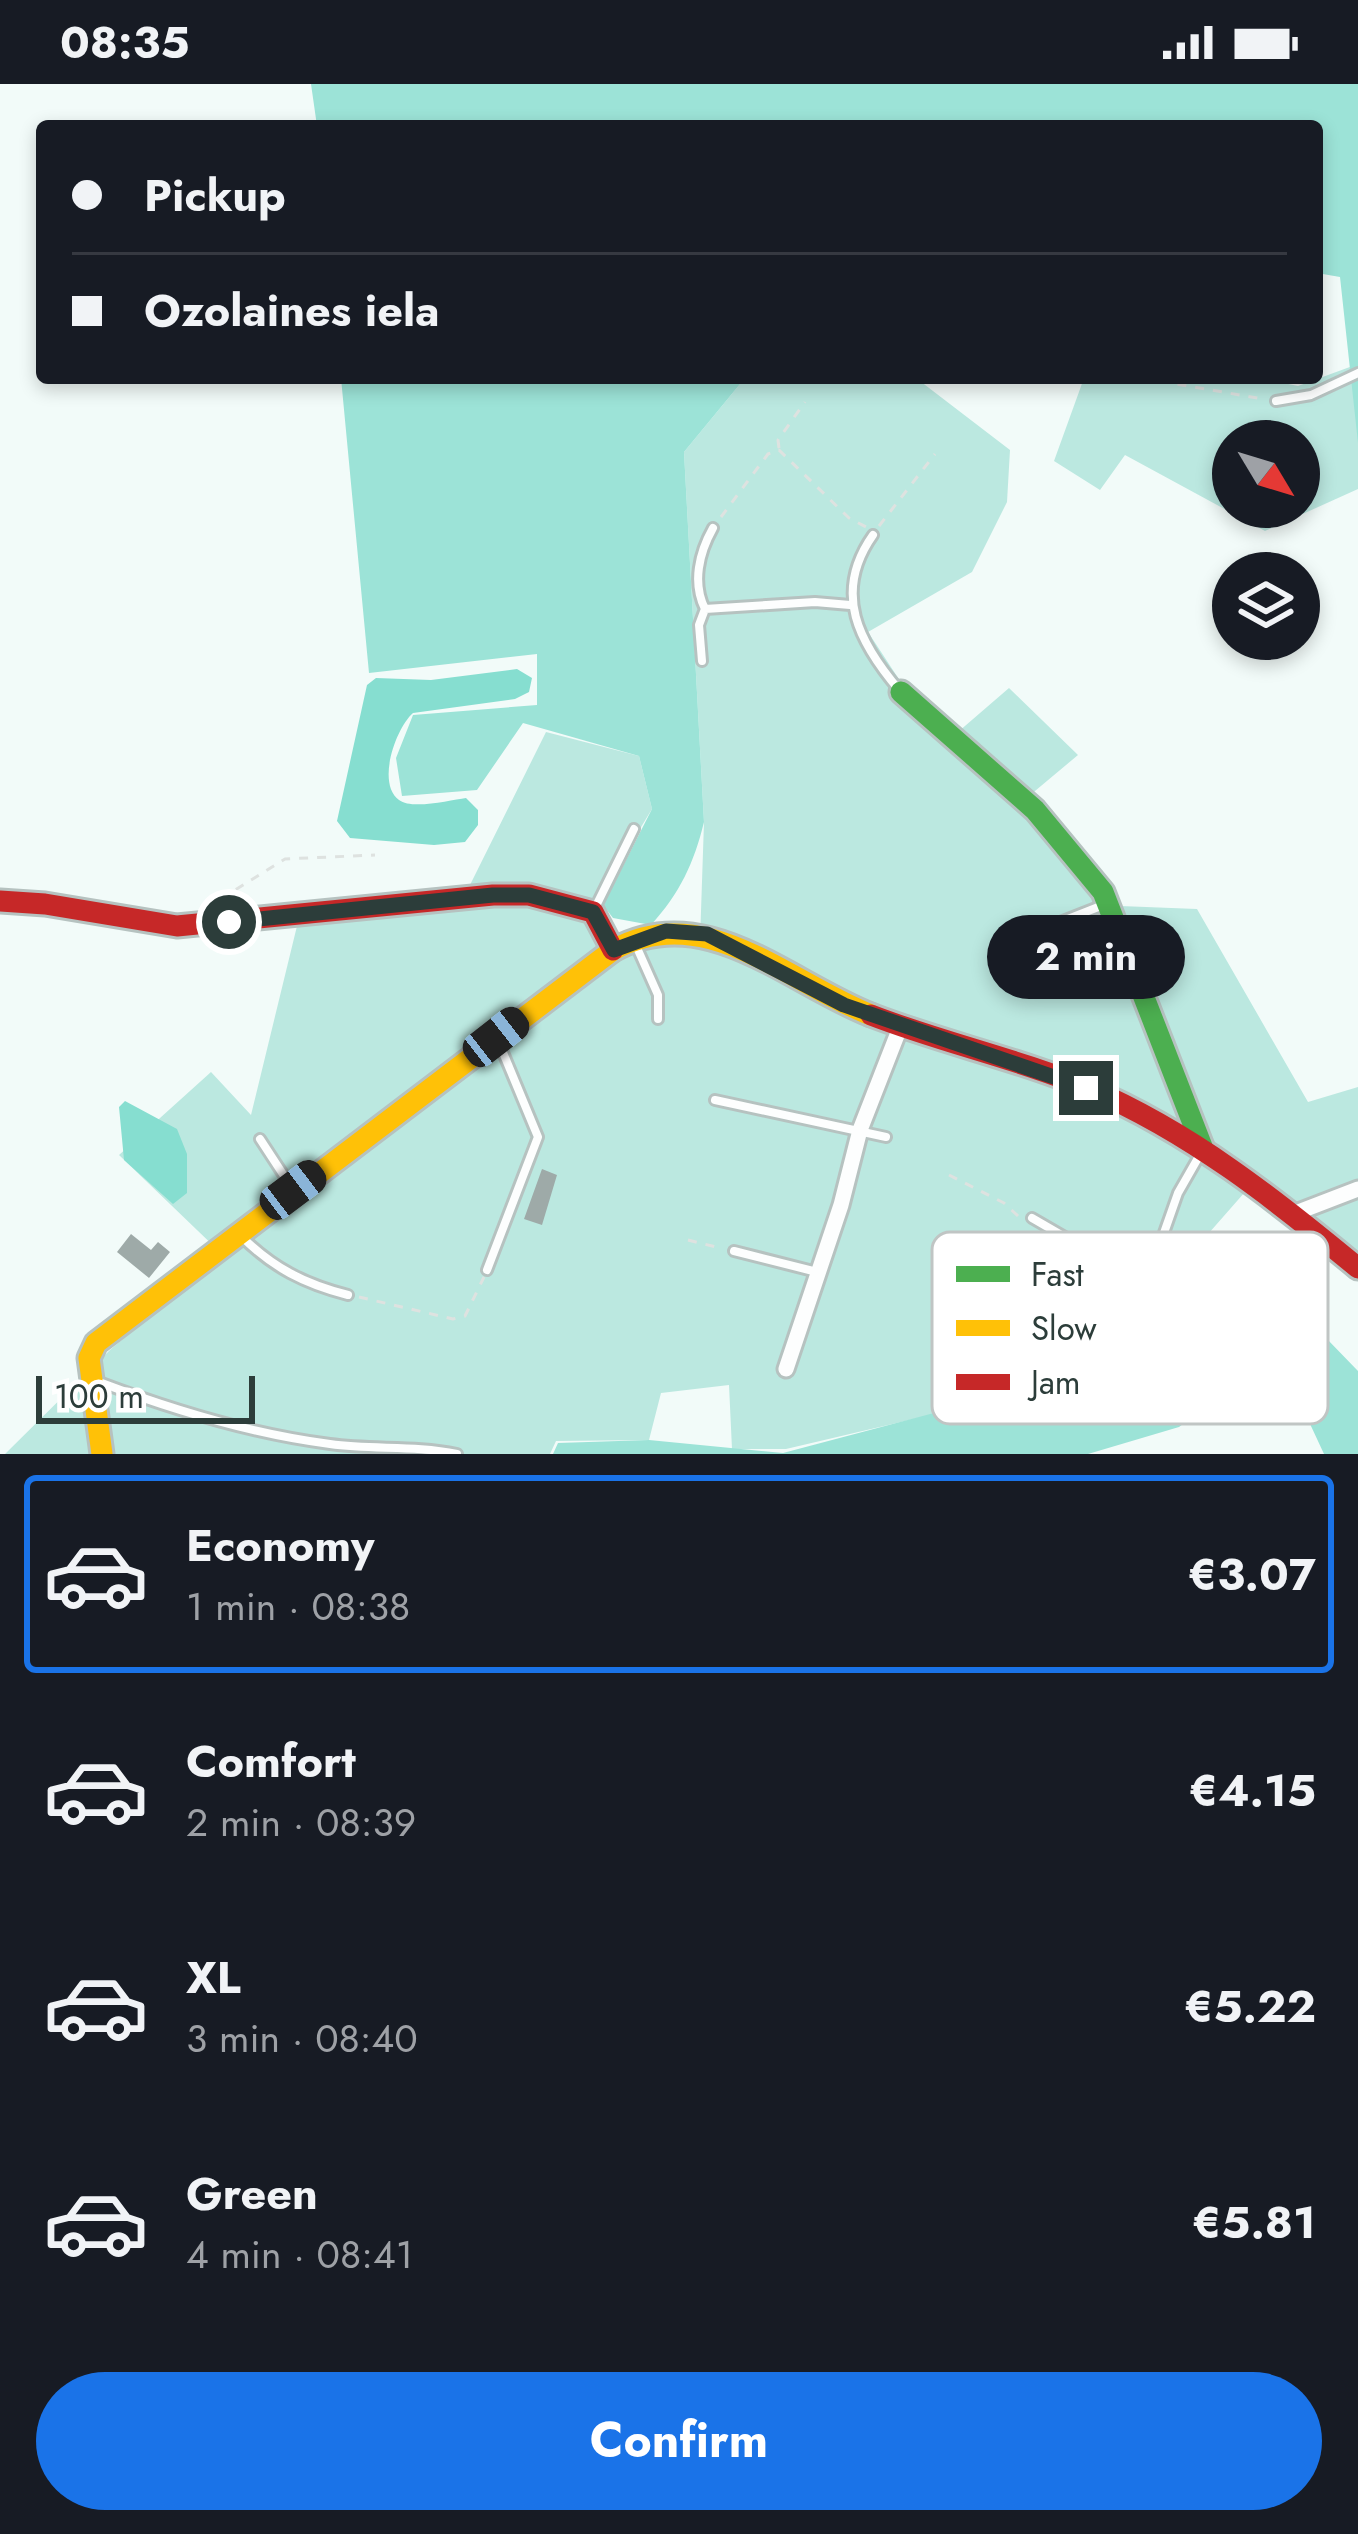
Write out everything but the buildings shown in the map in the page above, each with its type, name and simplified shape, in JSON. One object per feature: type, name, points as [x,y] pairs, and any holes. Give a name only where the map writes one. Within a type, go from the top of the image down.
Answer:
[{"type":"street","points":[[902,692],[955,736],[1078,856],[1107,903],[1203,1150]]},
{"type":"street","points":[[0,901],[76,907],[133,922],[177,926],[529,895],[593,912],[624,945]]},
{"type":"street","points":[[102,1454],[89,1358],[96,1343],[496,1037],[624,945],[666,931],[707,934],[844,1005],[1118,1102],[1203,1150],[1315,1232]]},
{"type":"street","points":[[786,1369],[860,1130],[901,1025]]},
{"type":"street","points":[[1293,1214],[1358,1189]]},
{"type":"street","points":[[1328,1243],[1358,1268]]},
{"type":"lane","points":[[1276,401],[1311,395],[1358,373]]},
{"type":"lane","points":[[702,661],[701,549],[712,528]]},
{"type":"lane","points":[[873,535],[852,575],[850,605],[865,645],[902,692]]},
{"type":"lane","points":[[705,609],[815,602],[850,605]]},
{"type":"lane","points":[[593,912],[634,829]]},
{"type":"lane","points":[[1050,926],[1107,903]]},
{"type":"lane","points":[[624,945],[658,995],[658,1019]]},
{"type":"lane","points":[[487,1270],[538,1137],[496,1037]]},
{"type":"lane","points":[[716,1100],[886,1137]]},
{"type":"lane","points":[[260,1139],[293,1190]]},
{"type":"lane","points":[[1164,1232],[1178,1192],[1203,1150]]},
{"type":"lane","points":[[1032,1219],[1055,1232]]},
{"type":"lane","points":[[237,1232],[284,1272],[348,1294]]},
{"type":"lane","points":[[734,1251],[819,1272]]},
{"type":"lane","points":[[92,1379],[201,1417],[323,1444],[380,1451],[414,1445],[458,1454]]},
{"type":"path","points":[[1177,384],[1276,401]]},
{"type":"path","points":[[805,402],[778,440],[779,450],[873,535],[934,454]]},
{"type":"path","points":[[712,528],[767,454],[779,450]]},
{"type":"path","points":[[229,922],[223,905],[227,896],[275,862],[375,855]]},
{"type":"path","points":[[949,1175],[1004,1203],[1018,1216],[1032,1219]]},
{"type":"path","points":[[688,1240],[734,1251]]},
{"type":"path","points":[[348,1294],[453,1319],[465,1316],[487,1270]]},
{"type":"shaded area","points":[[311,84],[1358,84],[1358,443],[1340,277],[1323,274],[1323,120],[316,120]]},
{"type":"shaded area","points":[[1358,364],[1358,489],[1320,506],[1320,420],[1212,420],[1212,502],[1125,455],[1100,490],[1054,461],[1082,384],[1298,386],[1323,384],[1323,377]]},
{"type":"shaded area","points":[[342,384],[740,384],[684,452],[704,822],[685,877],[651,925],[613,918],[603,905],[652,809],[639,756],[523,723],[477,790],[402,796],[396,758],[413,715],[537,705],[537,654],[369,673]]},
{"type":"shaded area","points":[[740,384],[924,384],[1010,450],[1007,502],[972,572],[868,632],[904,687],[958,732],[1009,688],[1078,755],[1029,796],[1120,906],[1197,909],[1308,1102],[1358,1087],[1358,1273],[1328,1248],[1328,1232],[1309,1232],[1252,1184],[1210,1232],[932,1232],[932,1415],[786,1449],[732,1449],[729,1385],[661,1393],[649,1440],[556,1441],[550,1454],[5,1454],[111,1349],[223,1255],[119,1155],[211,1072],[251,1115],[297,926],[467,891],[546,732],[639,756],[652,809],[590,911],[614,958],[673,940],[700,941],[704,822],[684,452]]},
{"type":"shaded area","points":[[517,669],[532,678],[529,692],[515,699],[413,713],[391,756],[389,781],[399,800],[422,804],[466,798],[478,810],[478,825],[465,842],[434,845],[350,838],[337,821],[367,685],[376,678],[431,680]]},
{"type":"shaded area","points":[[125,1101],[177,1129],[187,1154],[187,1193],[173,1204],[124,1160],[119,1107]]},
{"type":"shaded area","points":[[1328,1340],[1358,1371],[1358,1454],[1324,1454],[1310,1424],[1328,1424]]},
{"type":"shaded area","points":[[932,1414],[932,1424],[1183,1424],[1088,1454],[553,1454],[558,1443],[649,1440],[783,1453]]},
{"type":"traffic: fast","points":[[901,692],[1035,810],[1103,892],[1203,1149]]},
{"type":"traffic: slow","points":[[102,1454],[89,1358],[96,1343],[613,950],[647,937],[680,934],[713,939],[871,1015]]},
{"type":"traffic: jam","points":[[0,901],[177,926],[529,895],[593,912],[613,950]]},
{"type":"traffic: jam","points":[[871,1015],[1063,1078],[1127,1106],[1230,1169],[1314,1232]]},
{"type":"traffic: jam","points":[[1328,1244],[1358,1268]]},
{"type":"route","points":[[229,922],[529,895],[593,912],[614,950],[666,931],[707,934],[844,1005],[1086,1088]]}]
